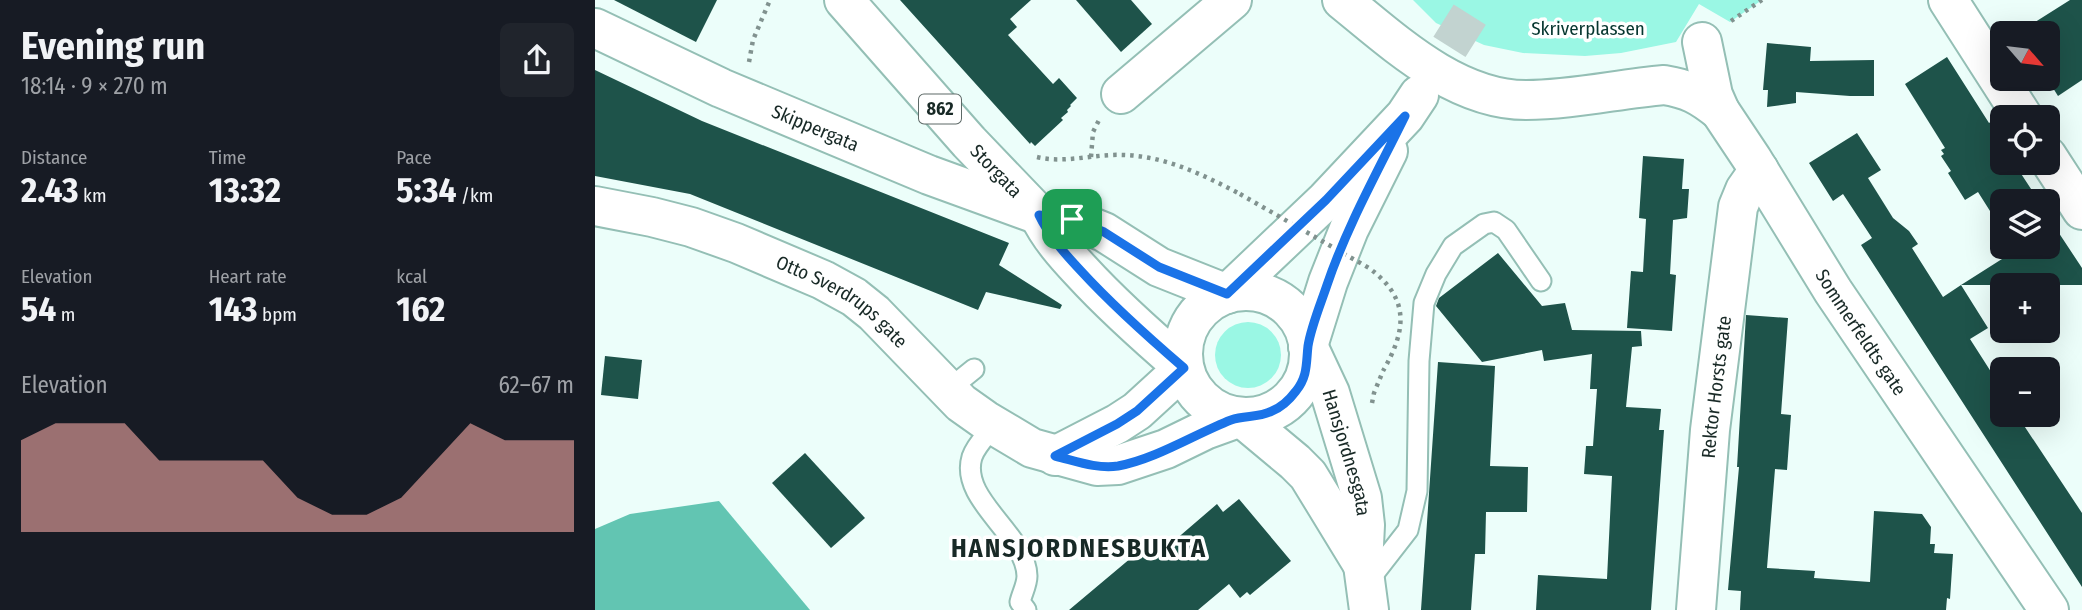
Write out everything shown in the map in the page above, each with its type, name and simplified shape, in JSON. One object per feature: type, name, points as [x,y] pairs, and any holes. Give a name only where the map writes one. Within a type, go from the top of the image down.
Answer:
[{"type":"street","name":"Storgata","points":[[844,0],[969,142],[1039,215],[1061,250],[1095,287],[1184,368]]},
{"type":"street","points":[[1121,94],[1232,0]]},
{"type":"street","points":[[1342,0],[1417,60],[1482,93],[1525,100],[1664,85],[1685,89],[1704,98],[1720,111]]},
{"type":"street","points":[[1948,0],[2015,105]]},
{"type":"street","name":"Skippergata","points":[[595,29],[721,88],[929,175],[1039,215]]},
{"type":"street","name":"Sommerfeldts gate","points":[[1702,42],[1713,95],[1720,111],[1833,291],[2049,610]]},
{"type":"street","points":[[1055,456],[1137,411],[1184,368],[1184,341],[1195,317],[1203,307],[1227,294],[1326,200],[1412,105],[1349,229],[1328,282],[1308,346],[1307,368],[1298,389],[1274,411],[1241,417]]},
{"type":"street","name":"Rektor Horsts gate","points":[[1696,610],[1710,430],[1738,207],[1745,190],[1759,170]]},
{"type":"street","points":[[2059,175],[2082,210]]},
{"type":"street","name":"Otto Sverdrups gate","points":[[595,206],[691,228],[736,243],[823,280],[854,298],[961,379],[961,403],[1032,448],[1055,456],[1097,466],[1118,466],[1241,417]]},
{"type":"street","name":"Storgata","points":[[1039,215],[1072,219],[1104,232],[1159,267],[1227,294]]},
{"type":"street","points":[[1227,294],[1258,292],[1273,297],[1296,317],[1308,346]]},
{"type":"street","name":"Hansjordnesgata","points":[[1308,346],[1330,393],[1361,498],[1365,525],[1366,587]]},
{"type":"street","name":"862","points":[[1184,368],[1188,380],[1204,402],[1228,415],[1241,417]]},
{"type":"street","name":"Hansjordnesgata","points":[[1241,417],[1308,475],[1366,587]]},
{"type":"lane","points":[[1366,587],[1408,530],[1416,491],[1419,361],[1424,303],[1436,274],[1454,246],[1484,224],[1494,222],[1506,230],[1541,281]]},
{"type":"lane","points":[[994,426],[973,455],[971,468],[980,494],[1024,560],[1027,584],[1020,602],[1026,610]]},
{"type":"path","points":[[749,63],[753,40],[770,0]]},
{"type":"path","points":[[1026,151],[1037,158],[1055,161],[1115,155],[1150,157],[1179,164],[1240,194],[1369,268],[1380,276],[1396,299],[1401,323],[1396,348],[1383,371]]},
{"type":"green space","name":"Skriverplassen","points":[[1413,0],[1762,0],[1730,22],[1699,4],[1676,42],[1621,53],[1585,56],[1523,53],[1484,45],[1436,23]]},
{"type":"green space","points":[[1248,322],[1261,324],[1271,332],[1279,342],[1279,368],[1271,378],[1261,386],[1248,388],[1235,386],[1225,378],[1217,368],[1215,355],[1217,342],[1225,332],[1235,324]]},
{"type":"shaded area","points":[[719,501],[810,610],[595,610],[595,529],[630,514]]},
{"type":"building","points":[[614,0],[717,0],[696,42]]},
{"type":"building","points":[[900,0],[1031,0],[1010,19],[1017,27],[1008,35],[1053,84],[1059,78],[1077,98],[1061,118],[1063,120],[1035,146],[1031,142],[1030,144]]},
{"type":"building","points":[[1076,0],[1131,0],[1152,24],[1121,52]]},
{"type":"building","points":[[2070,0],[2082,0],[2082,80],[2058,96],[2055,91],[2060,91],[2060,21],[2037,21]]},
{"type":"building","points":[[1767,43],[1811,47],[1810,61],[1874,60],[1874,96],[1796,92],[1796,103],[1767,107],[1768,90],[1763,90]]},
{"type":"building","points":[[1947,57],[1990,122],[1990,175],[2022,175],[2031,189],[1990,189],[1990,211],[1978,192],[1965,200],[1941,156],[1944,154],[1941,150],[1945,148],[1905,84]]},
{"type":"building","points":[[595,70],[702,121],[1009,243],[999,265],[1062,305],[1060,309],[986,292],[978,310],[690,194],[595,176]]},
{"type":"building","points":[[1857,133],[1881,170],[1868,178],[1893,218],[1909,231],[1918,244],[1912,248],[1943,297],[1961,285],[1988,328],[1970,339],[1990,370],[1990,427],[2025,427],[2082,513],[2082,587],[1861,245],[1872,238],[1843,194],[1833,201],[1809,163]]},
{"type":"building","points":[[1643,156],[1684,159],[1682,189],[1689,189],[1687,218],[1673,220],[1670,274],[1676,275],[1672,331],[1627,328],[1631,271],[1643,272],[1646,219],[1639,218]]},
{"type":"building","points":[[2060,235],[2082,268],[2082,285],[2060,285],[2060,273],[1990,273],[1990,285],[1961,285],[2002,259],[2060,259]]},
{"type":"building","points":[[1498,253],[1542,306],[1565,303],[1572,330],[1641,331],[1642,346],[1632,347],[1626,407],[1661,409],[1659,430],[1664,430],[1651,610],[1536,610],[1538,575],[1607,579],[1612,476],[1584,474],[1586,446],[1593,446],[1597,389],[1590,389],[1592,354],[1544,361],[1542,350],[1482,362],[1436,306],[1439,298]]},
{"type":"building","points":[[1746,315],[1788,318],[1781,414],[1791,415],[1787,470],[1775,469],[1767,568],[1815,571],[1814,578],[1870,582],[1874,511],[1922,514],[1931,527],[1930,544],[1935,544],[1934,553],[1953,554],[1950,599],[1947,598],[1946,610],[1740,610],[1741,591],[1728,590],[1739,467]]},
{"type":"building","points":[[605,356],[642,360],[638,399],[601,395]]},
{"type":"building","points":[[1438,362],[1495,366],[1490,466],[1528,467],[1527,512],[1486,512],[1485,554],[1475,554],[1471,610],[1421,610]]},
{"type":"building","points":[[805,453],[865,518],[831,548],[772,483]]},
{"type":"building","points":[[1239,499],[1291,561],[1250,595],[1247,592],[1240,598],[1229,584],[1198,610],[1069,610],[1150,542],[1160,553],[1217,504],[1223,512]]},
{"type":"tunnel","points":[[1419,95],[1479,0]]},
{"type":"district","name":"HANSJORDNESBUKTA","points":[[1079,548]]},
{"type":"route","points":[[1405,116],[1349,229],[1328,282],[1308,346],[1304,379],[1298,389],[1274,411],[1241,417],[1118,466],[1097,466],[1055,456],[1137,411],[1184,368],[1095,287],[1061,250],[1039,215],[1072,219],[1104,232],[1159,267],[1227,294],[1326,200],[1405,116]]}]
